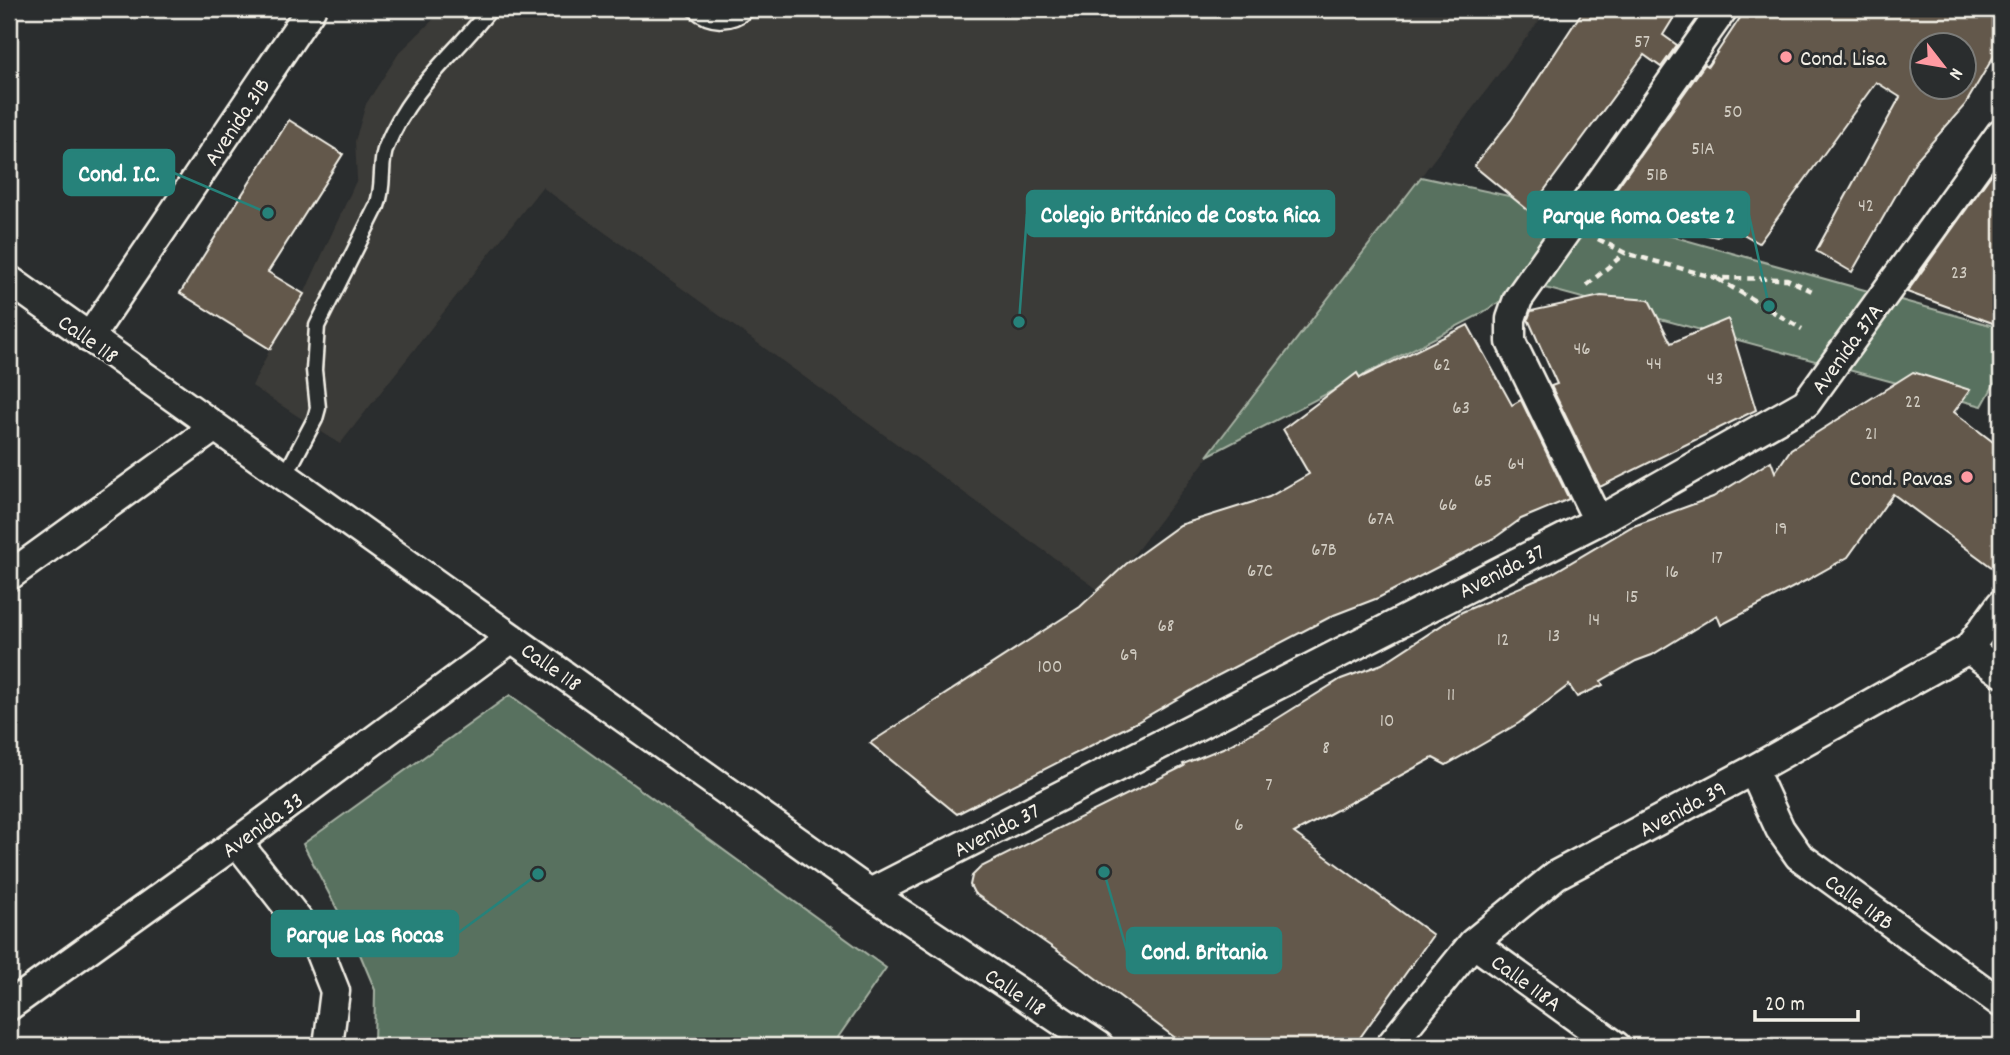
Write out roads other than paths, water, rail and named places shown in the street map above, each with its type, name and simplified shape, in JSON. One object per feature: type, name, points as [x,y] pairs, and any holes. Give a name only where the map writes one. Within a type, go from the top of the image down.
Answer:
[{"type":"street","name":"Avenida 31B","points":[[89,338],[311,9]]},
{"type":"street","points":[[1598,520],[1511,342],[1511,319],[1518,299],[1723,9]]},
{"type":"street","name":"Avenida 37A","points":[[1598,520],[1806,403],[2001,133]]},
{"type":"street","name":"Calle 118","points":[[9,280],[870,893],[1099,1046]]},
{"type":"street","points":[[9,576],[215,427]]},
{"type":"street","name":"Avenida 37","points":[[870,893],[1598,520]]},
{"type":"street","name":"Avenida 39","points":[[1390,1046],[1473,943],[1556,875],[1753,770],[1968,649],[2001,604]]},
{"type":"street","name":"Avenida 33","points":[[9,1006],[237,842],[512,638]]},
{"type":"street","points":[[1968,649],[2001,672]]},
{"type":"street","name":"Calle 118B","points":[[1753,770],[1780,829],[1799,856],[2001,1003]]},
{"type":"street","points":[[237,842],[316,943],[335,991],[328,1046]]},
{"type":"street","name":"Calle 118A","points":[[1473,943],[1616,1046]]},
{"type":"lane","points":[[285,476],[315,419],[318,408],[314,370],[317,326],[377,206],[382,191],[384,152],[396,125],[419,88],[490,9]]},
{"type":"lane","points":[[694,9],[708,18],[722,21],[736,18],[748,9]]},
{"type":"place","name":"Cond. Lisa","points":[[1786,57]]},
{"type":"place","name":"Cond. I.C.","points":[[268,213]]},
{"type":"place","name":"Parque Roma Oeste 2","points":[[1769,306]]},
{"type":"place","name":"Colegio Británico de Costa Rica","points":[[1019,322]]},
{"type":"place","name":"Cond. Pavas","points":[[1967,477]]},
{"type":"place","name":"Cond. Britania","points":[[1104,872]]},
{"type":"place","name":"Parque Las Rocas","points":[[538,874]]}]
